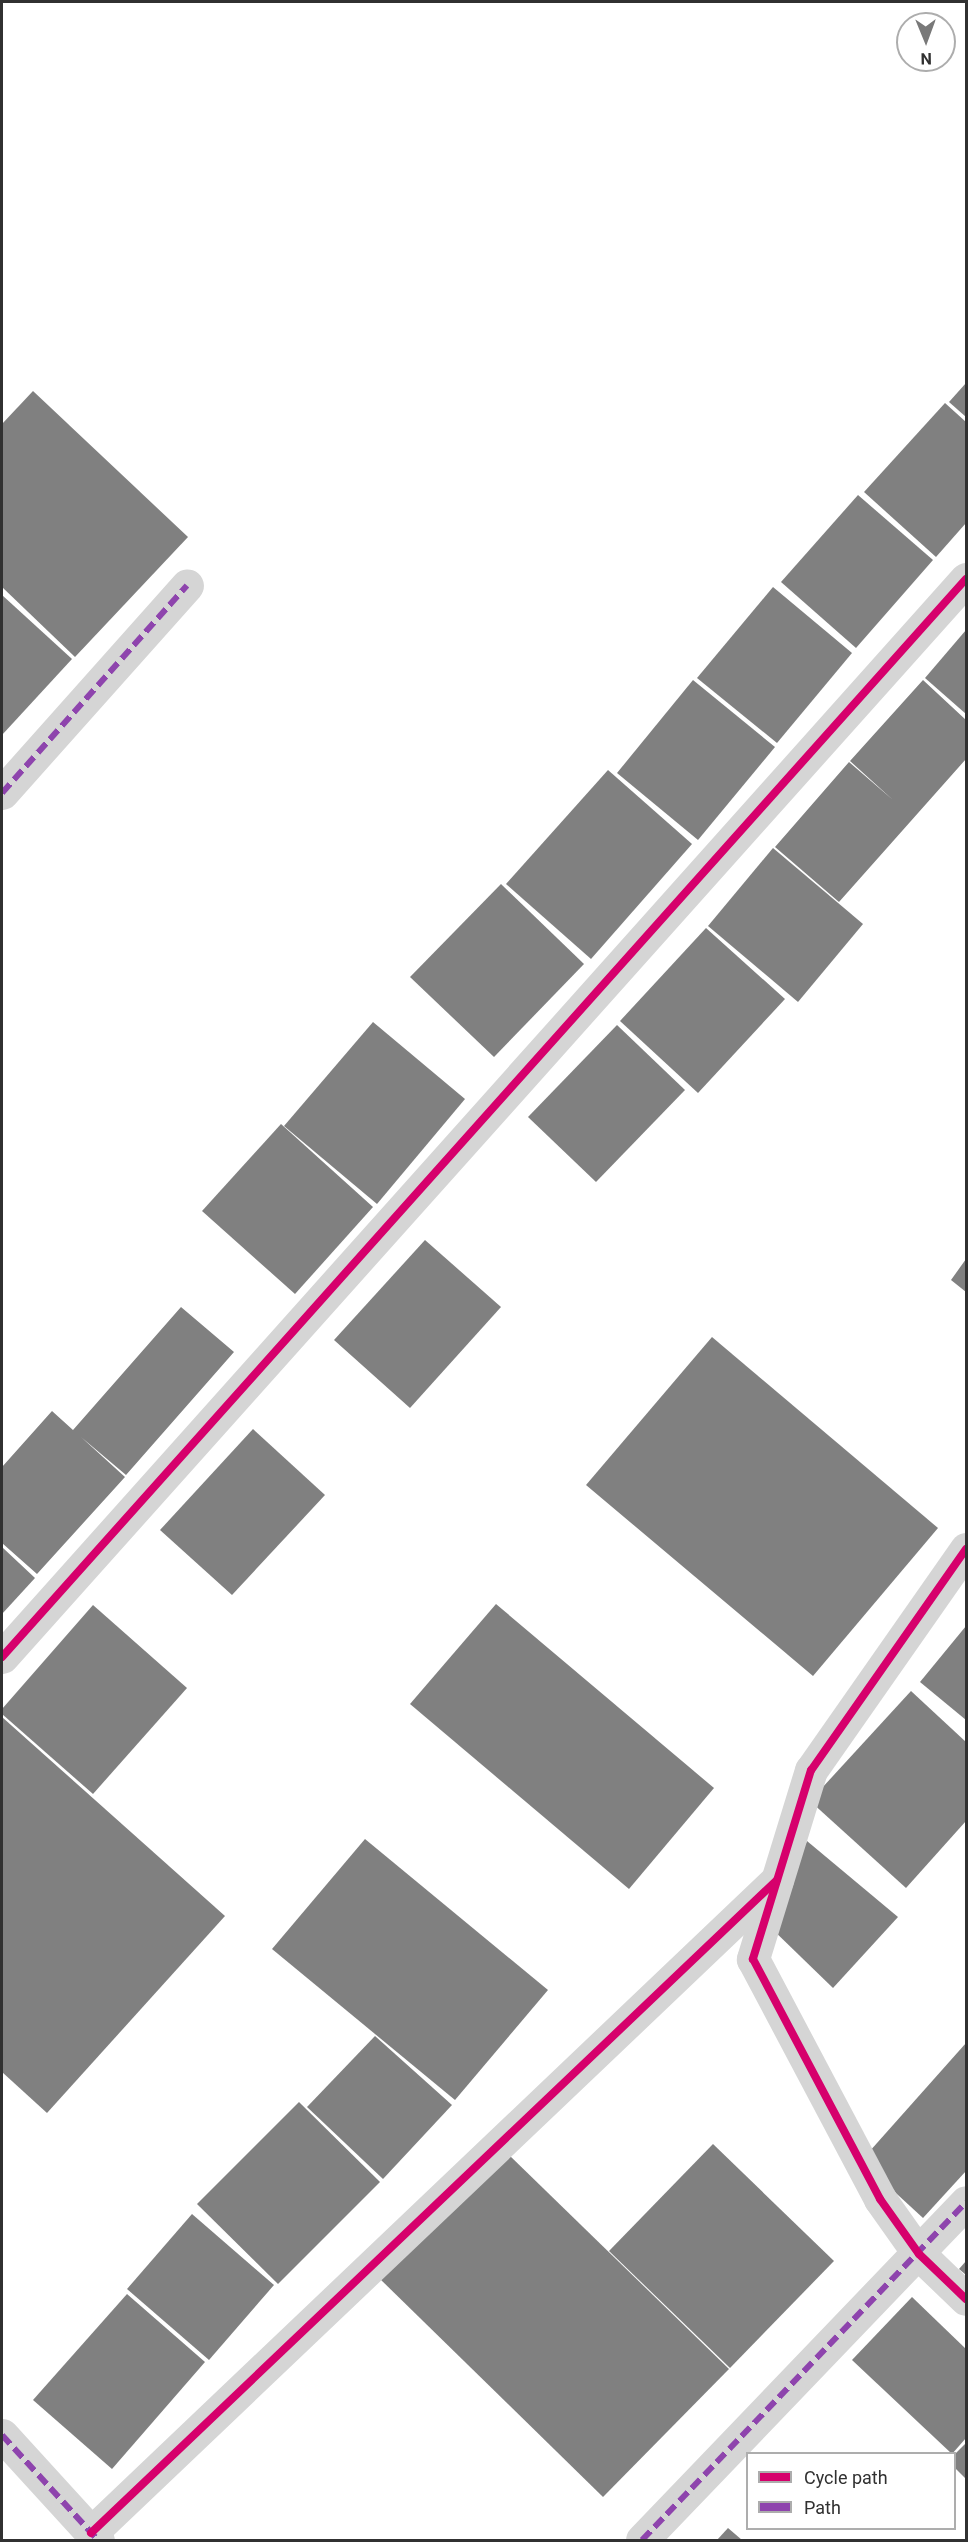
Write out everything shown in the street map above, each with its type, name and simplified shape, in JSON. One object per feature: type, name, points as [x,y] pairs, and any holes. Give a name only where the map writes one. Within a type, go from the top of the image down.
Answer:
[{"type":"street","points":[[2,1657],[966,579]]},
{"type":"street","points":[[2,793],[187,585]]},
{"type":"street","points":[[966,1549],[811,1770],[753,1959],[880,2199],[919,2254],[966,2299]]},
{"type":"street","points":[[2,2435],[95,2537],[777,1880]]},
{"type":"street","points":[[642,2541],[919,2254],[966,2202]]},
{"type":"building","points":[[966,383],[966,417],[949,402]]},
{"type":"building","points":[[33,391],[188,537],[75,657],[2,587],[2,424]]},
{"type":"building","points":[[945,403],[966,422],[966,523],[936,557],[864,492]]},
{"type":"building","points":[[858,495],[933,560],[856,648],[781,582]]},
{"type":"building","points":[[773,587],[852,653],[777,743],[697,678]]},
{"type":"building","points":[[2,595],[72,659],[2,735]]},
{"type":"building","points":[[966,630],[966,714],[925,678]]},
{"type":"building","points":[[693,680],[775,747],[698,840],[617,773]]},
{"type":"building","points":[[923,680],[966,720],[966,759],[839,902],[775,847],[849,762],[893,800],[850,761]]},
{"type":"building","points":[[608,770],[692,844],[591,959],[506,884]]},
{"type":"building","points":[[773,848],[863,924],[798,1002],[708,926]]},
{"type":"building","points":[[501,884],[584,964],[494,1057],[410,977]]},
{"type":"building","points":[[706,928],[785,999],[698,1093],[620,1021]]},
{"type":"building","points":[[373,1022],[465,1099],[377,1204],[284,1126]]},
{"type":"building","points":[[617,1025],[685,1090],[596,1182],[528,1117]]},
{"type":"building","points":[[281,1124],[373,1207],[295,1294],[202,1211]]},
{"type":"building","points":[[425,1240],[501,1307],[410,1408],[334,1340]]},
{"type":"building","points":[[966,1259],[966,1292],[951,1280]]},
{"type":"building","points":[[181,1307],[234,1352],[126,1475],[81,1437],[125,1477],[37,1574],[2,1543],[2,1467],[52,1411],[73,1430]]},
{"type":"building","points":[[712,1337],[938,1528],[813,1676],[586,1485]]},
{"type":"building","points":[[253,1429],[325,1495],[232,1595],[160,1530]]},
{"type":"building","points":[[2,1547],[35,1578],[2,1614]]},
{"type":"building","points":[[496,1604],[714,1788],[629,1889],[410,1704]]},
{"type":"building","points":[[93,1605],[187,1688],[93,1794],[2,1714],[2,1709]]},
{"type":"building","points":[[966,1626],[966,1720],[920,1682]]},
{"type":"building","points":[[911,1691],[966,1742],[966,1821],[906,1888],[810,1801]]},
{"type":"building","points":[[2,1717],[225,1916],[47,2113],[2,2072]]},
{"type":"building","points":[[365,1839],[548,1990],[455,2100],[272,1949]]},
{"type":"building","points":[[807,1841],[898,1917],[833,1988],[768,1925]]},
{"type":"building","points":[[375,2036],[452,2105],[383,2179],[307,2107]]},
{"type":"building","points":[[966,2043],[966,2171],[923,2218],[861,2161]]},
{"type":"building","points":[[299,2102],[380,2182],[278,2284],[197,2204]]},
{"type":"building","points":[[713,2144],[834,2261],[730,2368],[609,2251]]},
{"type":"building","points":[[504,2150],[729,2369],[603,2497],[378,2277]]},
{"type":"building","points":[[192,2214],[274,2285],[209,2360],[127,2289]]},
{"type":"building","points":[[966,2261],[966,2275],[959,2269]]},
{"type":"building","points":[[127,2294],[205,2362],[112,2469],[33,2400]]},
{"type":"building","points":[[912,2297],[966,2349],[966,2438],[954,2452],[950,2452],[852,2360]]},
{"type":"building","points":[[966,2443],[966,2479],[956,2469],[956,2453]]},
{"type":"building","points":[[728,2528],[742,2540],[717,2540]]},
{"type":"marked path","points":[[2,793],[187,585]]},
{"type":"marked path","points":[[642,2540],[966,2202]]},
{"type":"marked path","points":[[2,2435],[98,2540]]},
{"type":"cycle path","points":[[2,1657],[966,579]]},
{"type":"cycle path","points":[[966,1549],[811,1770],[753,1959],[880,2199],[919,2254],[966,2299]]},
{"type":"cycle path","points":[[91,2533],[777,1880]]}]
